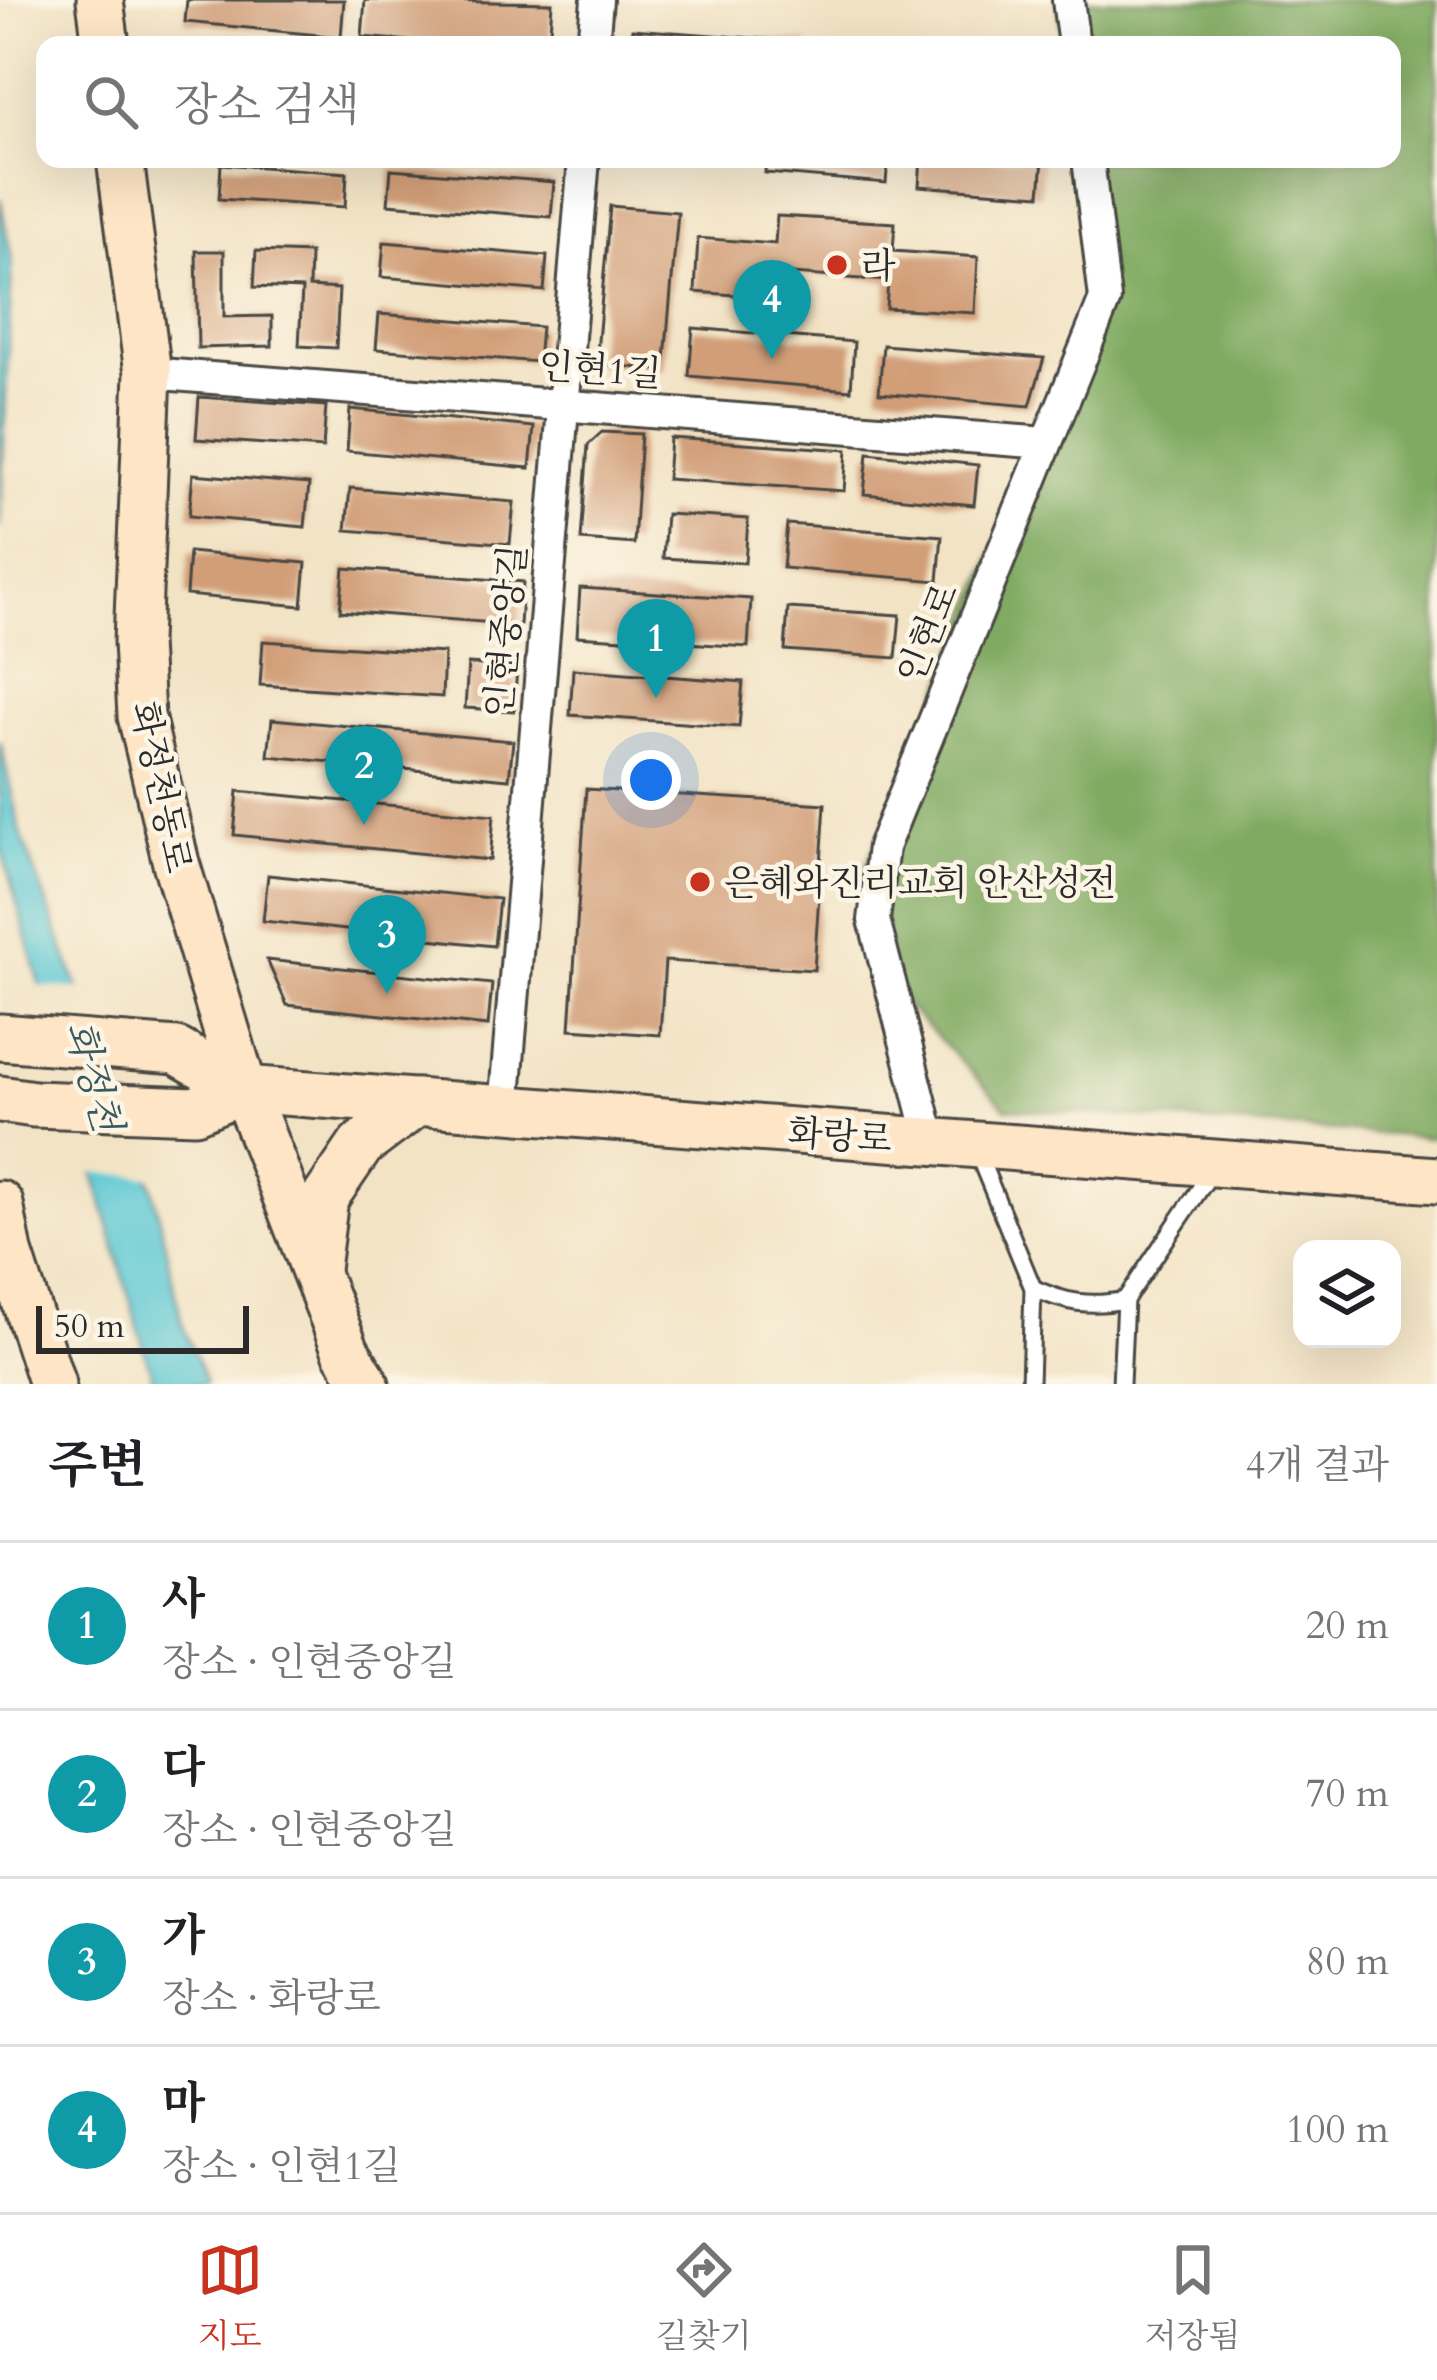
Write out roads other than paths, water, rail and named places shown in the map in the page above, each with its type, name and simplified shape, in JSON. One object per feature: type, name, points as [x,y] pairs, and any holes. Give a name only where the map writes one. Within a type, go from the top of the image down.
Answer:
[{"type":"street","points":[[100,0],[105,36]]},
{"type":"street","points":[[594,36],[597,0]]},
{"type":"street","points":[[1068,0],[1073,36]]},
{"type":"street","name":"화정천동로","points":[[121,168],[148,373],[137,642],[141,716],[176,863],[244,1089],[346,1351],[366,1384]]},
{"type":"street","name":"인현중앙길","points":[[504,1109],[583,168]]},
{"type":"street","name":"인현로","points":[[952,1143],[874,920],[883,847],[1105,298],[1089,168]]},
{"type":"street","name":"인현1길","points":[[148,373],[1046,443]]},
{"type":"street","name":"화랑로","points":[[8,1038],[177,1051],[244,1089],[1437,1180]]},
{"type":"street","name":"화랑로","points":[[17,1102],[195,1110],[244,1089]]},
{"type":"street","points":[[316,1274],[325,1198],[361,1145],[418,1102]]},
{"type":"street","points":[[0,1204],[9,1252],[52,1384]]},
{"type":"lane","points":[[952,1143],[1033,1288],[1030,1384]]},
{"type":"lane","points":[[1121,1384],[1125,1300],[1216,1164]]},
{"type":"lane","points":[[1033,1288],[1060,1300],[1096,1306],[1125,1300]]},
{"type":"water","points":[[0,198],[12,261],[0,528]]},
{"type":"water","name":"화정천","points":[[0,740],[20,831],[153,1189],[182,1323],[206,1384],[154,1384],[0,844]]},
{"type":"place","name":"라","points":[[837,265]]},
{"type":"place","name":"마","points":[[772,359]]},
{"type":"place","name":"사","points":[[656,698]]},
{"type":"place","name":"다","points":[[364,825]]},
{"type":"place","name":"은혜와진리교회 안산성전","points":[[700,882]]},
{"type":"place","name":"가","points":[[387,994]]}]
